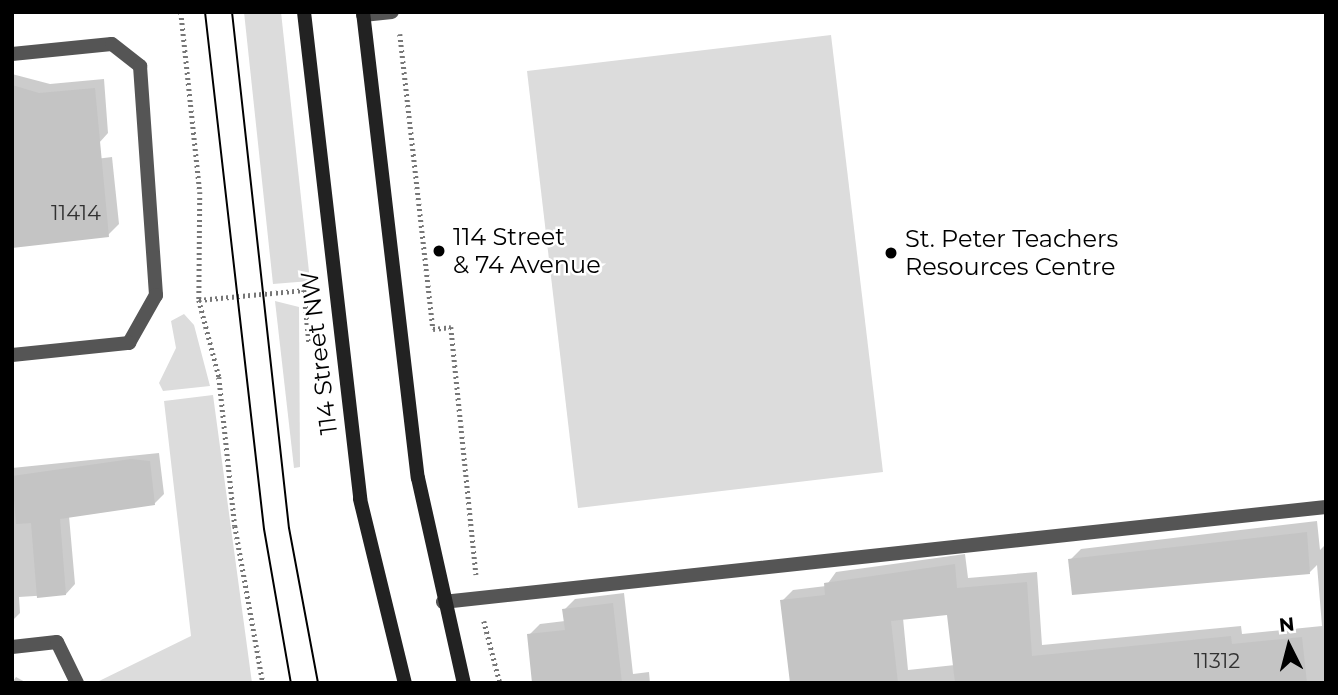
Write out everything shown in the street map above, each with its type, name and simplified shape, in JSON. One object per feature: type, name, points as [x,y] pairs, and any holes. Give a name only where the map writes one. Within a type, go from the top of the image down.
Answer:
[{"type":"main road","name":"114 Street NW","points":[[304,12],[360,499],[405,683]]},
{"type":"main road","points":[[363,14],[398,333],[443,602],[464,683]]},
{"type":"street","points":[[363,14],[392,12]]},
{"type":"street","points":[[12,54],[112,44],[140,66],[156,295],[129,343],[12,355]]},
{"type":"street","points":[[443,602],[1326,507]]},
{"type":"street","points":[[12,647],[57,642],[77,683]]},
{"type":"path","points":[[181,12],[201,217],[198,300],[219,377],[235,526],[263,683]]},
{"type":"path","points":[[399,26],[433,329],[451,327],[478,598],[500,683]]},
{"type":"path","points":[[198,300],[304,290],[309,342]]},
{"type":"shaded area","points":[[244,12],[281,12],[310,281],[273,284]]},
{"type":"shaded area","points":[[831,35],[883,472],[578,508],[527,71]]},
{"type":"shaded area","points":[[275,301],[299,307],[300,467],[294,468]]},
{"type":"shaded area","points":[[184,314],[194,325],[210,386],[163,391],[159,383],[176,348],[171,321]]},
{"type":"shaded area","points":[[213,395],[252,683],[95,683],[191,636],[164,401]]},
{"type":"building","points":[[12,85],[39,93],[95,88],[109,237],[12,248]]},
{"type":"building","points":[[131,459],[150,461],[155,505],[60,519],[66,595],[37,598],[31,523],[16,524],[12,476]]},
{"type":"building","points":[[1307,532],[1310,574],[1072,595],[1068,559]]},
{"type":"building","points":[[955,564],[957,588],[1027,582],[1032,656],[1231,636],[1232,644],[1302,637],[1307,683],[955,683],[947,615],[891,621],[898,683],[790,683],[780,600],[825,595],[824,583]]},
{"type":"building","points":[[613,603],[622,683],[532,683],[527,634],[565,630],[562,609]]},
{"type":"tram line","points":[[205,12],[264,529],[291,683]]},
{"type":"tram line","points":[[232,12],[289,528],[318,683]]},
{"type":"place","name":"114 Street & 74 Avenue","points":[[439,251]]},
{"type":"place","name":"St. Peter Teachers Resources Centre","points":[[891,253]]}]
